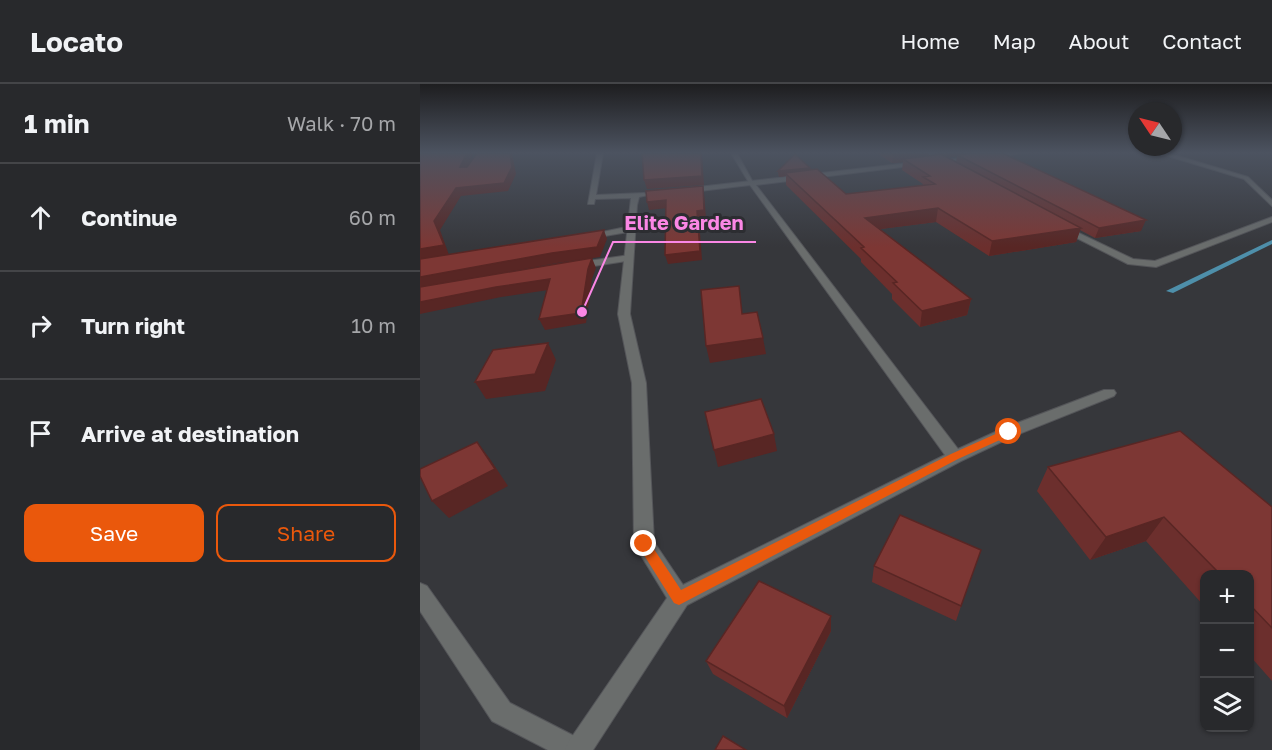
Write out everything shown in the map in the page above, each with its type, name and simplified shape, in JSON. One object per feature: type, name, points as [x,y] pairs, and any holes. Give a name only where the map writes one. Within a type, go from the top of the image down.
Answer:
[{"type":"street","points":[[595,184],[592,200],[642,195],[633,205],[624,314],[639,383],[644,544],[679,598]]},
{"type":"street","points":[[672,192],[752,184]]},
{"type":"street","points":[[753,184],[955,457]]},
{"type":"street","points":[[1252,184],[1272,204]]},
{"type":"street","points":[[1052,223],[1131,261],[1156,264],[1272,219]]},
{"type":"street","points":[[573,239],[631,229]]},
{"type":"street","points":[[568,267],[630,258]]},
{"type":"street","points":[[420,593],[501,712],[576,750],[679,598],[955,457],[1009,432],[1109,393]]},
{"type":"building","points":[[420,184],[494,184],[456,188],[434,221],[444,245],[420,249]]},
{"type":"building","points":[[797,184],[834,184],[846,194],[934,184],[998,184],[1081,228],[992,241],[938,208],[865,218],[971,299],[922,311],[893,283],[897,282],[861,248],[864,247]]},
{"type":"building","points":[[1014,184],[1069,184],[1146,220],[1099,228]]},
{"type":"building","points":[[703,186],[704,210],[697,211],[700,251],[665,255],[666,200],[647,202],[646,191]]},
{"type":"building","points":[[604,230],[597,247],[420,277],[420,259]]},
{"type":"building","points":[[592,258],[581,313],[539,319],[550,279],[420,302],[420,287]]},
{"type":"building","points":[[739,286],[742,314],[757,312],[763,338],[706,346],[701,290]]},
{"type":"building","points":[[548,343],[535,374],[475,382],[493,350]]},
{"type":"building","points":[[761,399],[774,434],[714,450],[705,412]]},
{"type":"building","points":[[1180,431],[1272,507],[1272,628],[1254,609],[1254,570],[1216,570],[1164,517],[1106,537],[1048,467]]},
{"type":"building","points":[[477,442],[495,469],[432,501],[420,476],[420,469]]},
{"type":"building","points":[[900,515],[981,550],[961,606],[874,566]]},
{"type":"building","points":[[759,581],[831,616],[784,706],[706,661]]},
{"type":"building","points":[[723,736],[746,750],[715,750]]},
{"type":"waterway","points":[[1170,291],[1272,242]]},
{"type":"place","name":"Elite Garden","points":[[582,312]]},
{"type":"route","points":[[644,544],[679,598],[955,457],[1009,432]]}]
